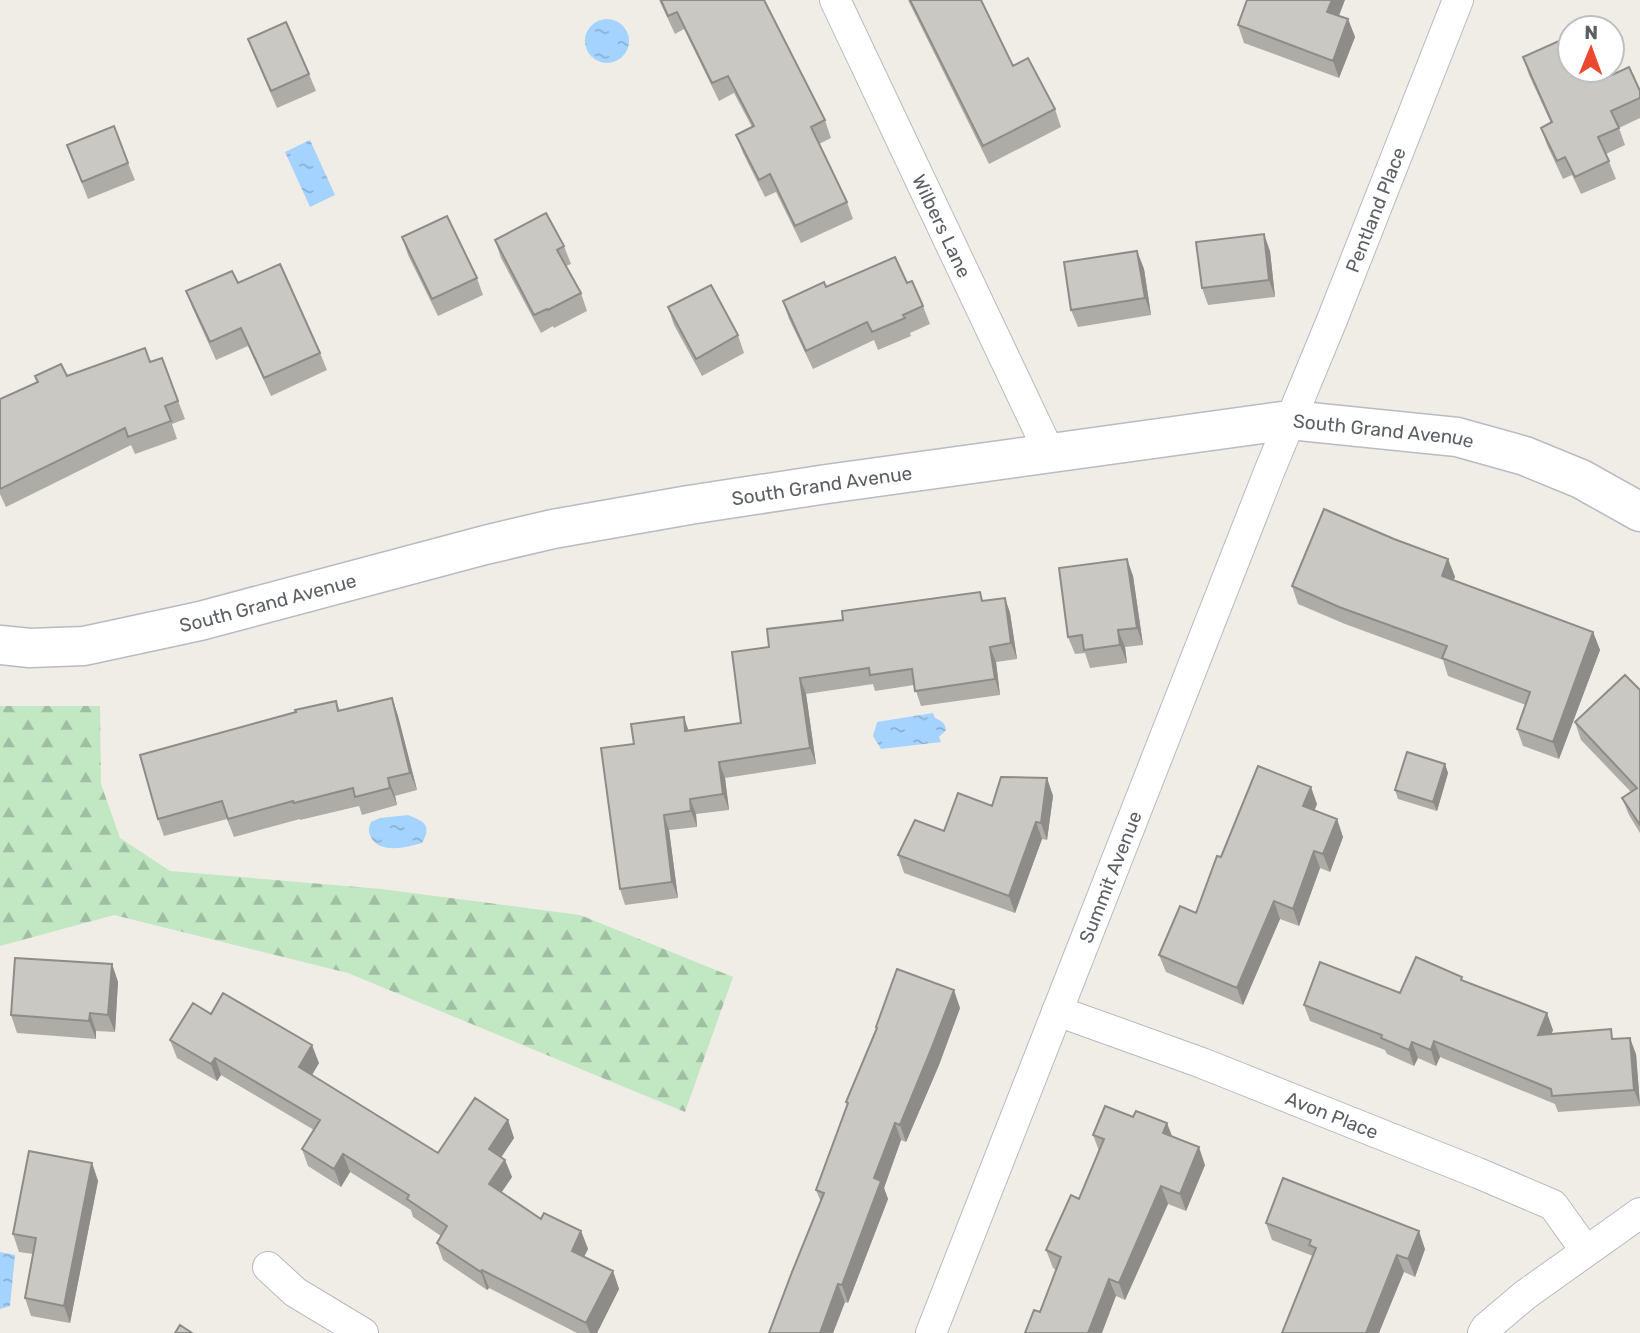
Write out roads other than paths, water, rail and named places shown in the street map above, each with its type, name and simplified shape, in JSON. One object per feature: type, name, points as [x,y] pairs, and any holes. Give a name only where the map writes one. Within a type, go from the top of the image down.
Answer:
[{"type":"main road","name":"South Grand Avenue","points":[[0,645],[30,648],[85,646],[200,621],[552,529],[765,494],[1290,420],[1457,437],[1525,456],[1581,479],[1640,512]]},
{"type":"street","name":"Wilbers Lane","points":[[835,0],[1049,454]]},
{"type":"street","name":"Pentland Place","points":[[1290,420],[1458,0]]},
{"type":"street","name":"Summit Avenue","points":[[932,1333],[1290,420]]},
{"type":"street","name":"Avon Place","points":[[1057,1011],[1202,1063],[1553,1205],[1586,1251]]},
{"type":"street","points":[[1483,1333],[1525,1294],[1640,1213]]},
{"type":"street","points":[[268,1267],[295,1292],[363,1333]]},
{"type":"water","points":[[607,19],[623,25],[629,41],[623,57],[607,63],[591,57],[585,41],[591,25]]},
{"type":"water","points":[[310,140],[335,195],[310,207],[285,152]]},
{"type":"water","points":[[933,713],[946,730],[939,737],[941,742],[881,749],[873,736],[877,722]]},
{"type":"water","points":[[408,815],[425,825],[426,832],[422,843],[389,848],[376,844],[372,839],[369,831],[371,822],[380,818]]},
{"type":"water","points":[[0,1252],[15,1255],[10,1306],[0,1309]]}]
